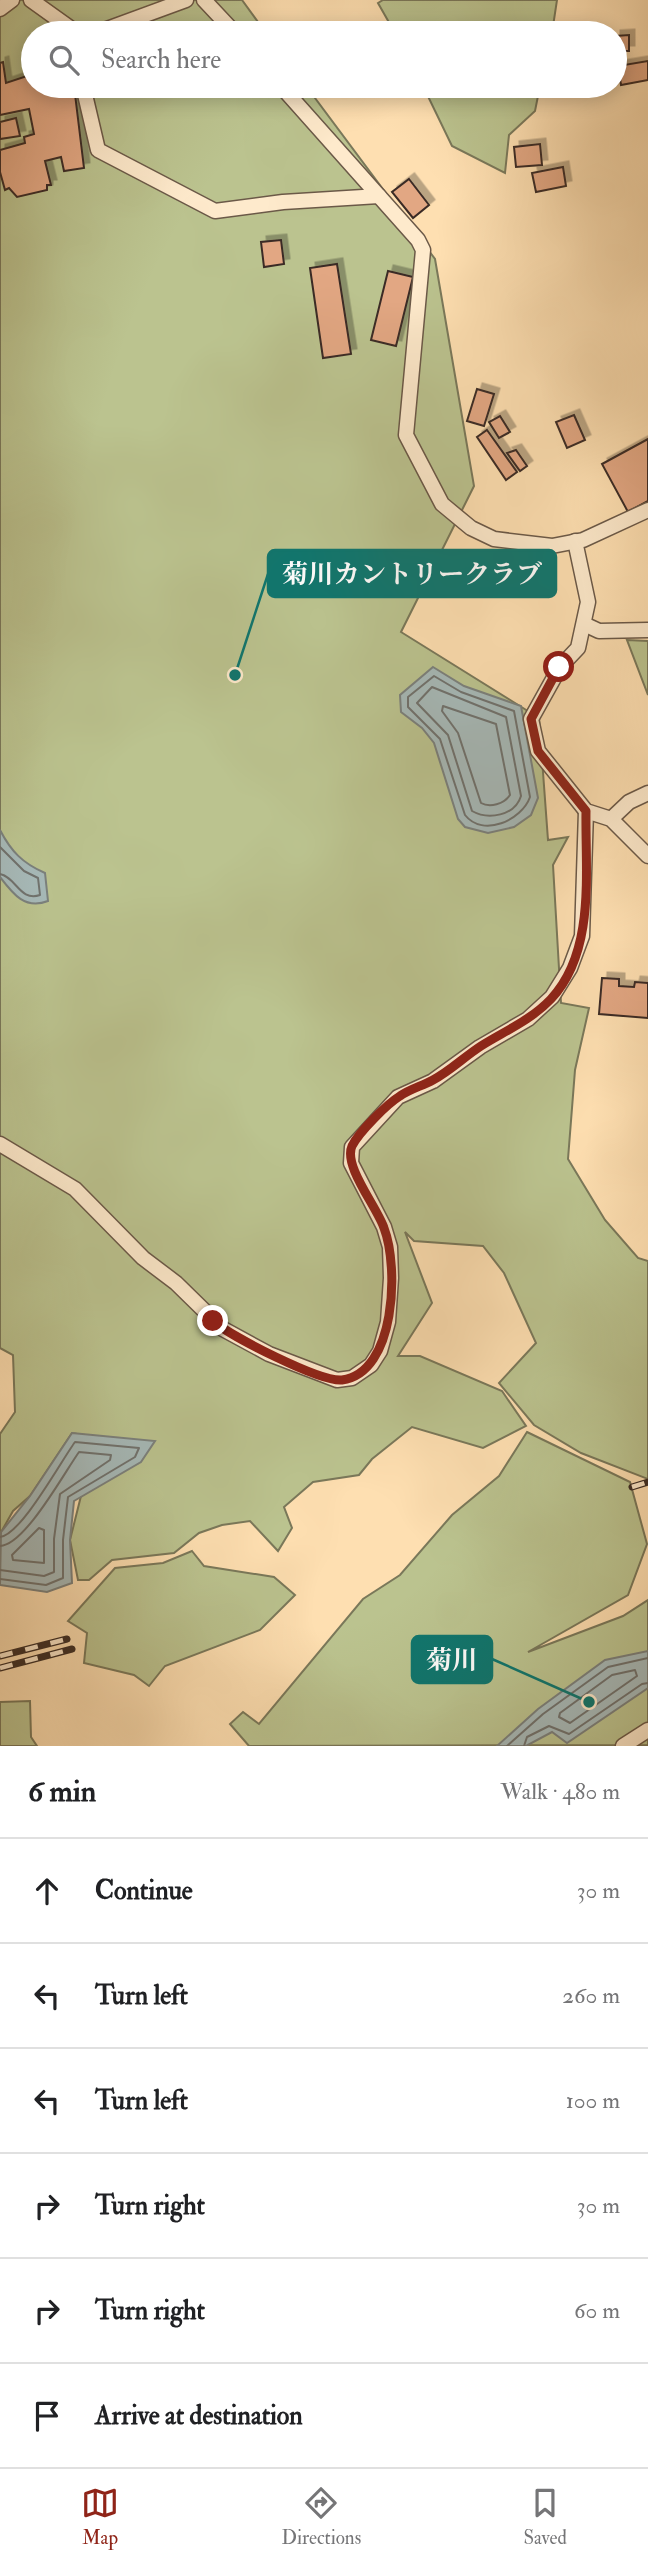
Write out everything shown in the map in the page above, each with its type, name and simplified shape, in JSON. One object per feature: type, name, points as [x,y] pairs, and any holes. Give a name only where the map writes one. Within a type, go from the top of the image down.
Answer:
[{"type":"street","points":[[0,9],[12,0]]},
{"type":"street","points":[[31,0],[60,21]]},
{"type":"street","points":[[129,21],[186,0]]},
{"type":"street","points":[[204,0],[224,21]]},
{"type":"street","points":[[86,98],[98,150],[215,211],[283,202],[379,196]]},
{"type":"street","points":[[292,98],[423,250],[406,435],[442,504],[471,528],[494,538],[552,546],[575,541],[622,524],[648,510]]},
{"type":"street","points":[[575,541],[588,602],[578,648],[559,667],[531,719],[538,751],[586,811],[611,819],[648,856]]},
{"type":"street","points":[[584,624],[598,631],[648,630]]},
{"type":"street","points":[[611,819],[629,802],[648,793]]},
{"type":"street","points":[[0,1144],[75,1189],[143,1258],[176,1283],[223,1329],[269,1354],[337,1380],[352,1378],[364,1371],[380,1351],[388,1322],[391,1278],[390,1247],[384,1227],[351,1163],[352,1147],[398,1097],[433,1081],[480,1047],[528,1019],[552,998],[570,968],[582,936],[586,811]]},
{"type":"street","points":[[623,1746],[648,1730]]},
{"type":"green space","points":[[0,0],[242,0],[257,21],[21,21],[21,98],[315,98],[435,259],[474,486],[401,632],[539,718],[548,840],[568,837],[553,865],[561,1003],[589,1008],[575,1070],[568,1159],[605,1220],[638,1258],[648,1261],[648,1479],[581,1453],[534,1425],[499,1383],[536,1343],[504,1273],[483,1246],[414,1241],[405,1232],[432,1303],[398,1356],[420,1356],[502,1391],[526,1426],[483,1448],[412,1427],[372,1459],[359,1475],[313,1482],[284,1507],[292,1528],[278,1551],[250,1521],[222,1525],[199,1533],[174,1553],[112,1560],[89,1580],[78,1580],[70,1540],[81,1496],[103,1483],[113,1440],[72,1433],[30,1496],[13,1511],[0,1534],[0,1434],[15,1412],[13,1355],[0,1348]]},
{"type":"green space","points":[[383,0],[557,0],[554,21],[388,21],[378,3]]},
{"type":"green space","points":[[429,98],[538,98],[535,111],[509,135],[505,173],[452,146]]},
{"type":"green space","points":[[627,640],[648,641],[648,695]]},
{"type":"green space","points":[[527,1432],[630,1482],[647,1544],[628,1595],[528,1652],[623,1616],[648,1600],[648,1745],[249,1746],[230,1724],[243,1712],[259,1724],[363,1599],[400,1575],[452,1515],[499,1476]]},
{"type":"green space","points":[[192,1551],[204,1566],[274,1577],[295,1595],[260,1630],[165,1666],[149,1686],[134,1675],[84,1663],[87,1633],[68,1621],[115,1568],[163,1563]]},
{"type":"green space","points":[[30,1701],[31,1737],[37,1746],[0,1746],[0,1702]]},
{"type":"water","points":[[433,667],[464,686],[521,706],[538,798],[531,815],[514,827],[488,833],[465,827],[458,819],[434,743],[422,728],[401,712],[400,695]]},
{"type":"water","points":[[0,830],[18,856],[45,873],[48,901],[33,903],[20,899],[0,877]]},
{"type":"water","points":[[72,1433],[155,1441],[141,1462],[74,1501],[70,1540],[72,1583],[47,1592],[0,1585],[1,1532],[30,1496]]},
{"type":"water","points":[[648,1651],[648,1688],[567,1743],[552,1732],[526,1746],[497,1746],[538,1709],[605,1660]]},
{"type":"building","points":[[629,35],[629,51],[627,51]]},
{"type":"building","points":[[648,61],[648,80],[627,84],[627,64]]},
{"type":"building","points":[[3,62],[6,83],[21,78],[21,98],[75,98],[84,168],[64,171],[61,157],[45,161],[51,185],[47,185],[47,190],[17,197],[9,188],[5,190],[0,172],[0,150],[25,143],[24,137],[34,134],[29,109],[0,115],[0,63]]},
{"type":"building","points":[[16,118],[20,136],[0,139],[0,122]]},
{"type":"building","points":[[540,144],[542,165],[516,167],[514,147]]},
{"type":"building","points":[[563,167],[566,186],[536,192],[532,173]]},
{"type":"building","points":[[409,179],[429,205],[413,218],[392,192]]},
{"type":"building","points":[[281,240],[284,264],[264,267],[261,242]]},
{"type":"building","points":[[337,264],[351,354],[323,358],[310,268]]},
{"type":"building","points":[[388,271],[413,277],[396,346],[371,340]]},
{"type":"building","points":[[477,389],[494,394],[484,426],[467,421]]},
{"type":"building","points":[[574,415],[585,440],[567,448],[556,422]]},
{"type":"building","points":[[500,416],[510,432],[499,438],[489,422]]},
{"type":"building","points":[[487,430],[517,472],[506,480],[477,437]]},
{"type":"building","points":[[648,439],[648,501],[628,512],[602,464]]},
{"type":"building","points":[[516,450],[527,466],[520,471],[507,453]]},
{"type":"building","points":[[602,978],[619,979],[619,986],[634,987],[635,982],[648,983],[648,1018],[599,1014]]},
{"type":"railway","points":[[632,1487],[648,1482]]},
{"type":"railway","points":[[0,1656],[67,1639]]},
{"type":"railway","points":[[0,1668],[72,1649]]},
{"type":"place","name":"菊川カントリークラブ","points":[[235,675]]},
{"type":"place","name":"菊川","points":[[589,1702]]},
{"type":"route","points":[[213,1321],[269,1354],[337,1380],[352,1378],[364,1371],[380,1351],[388,1322],[390,1247],[384,1227],[351,1163],[352,1147],[380,1113],[398,1097],[433,1081],[480,1047],[528,1019],[552,998],[570,968],[582,936],[586,811],[538,751],[531,719],[559,667]]}]
